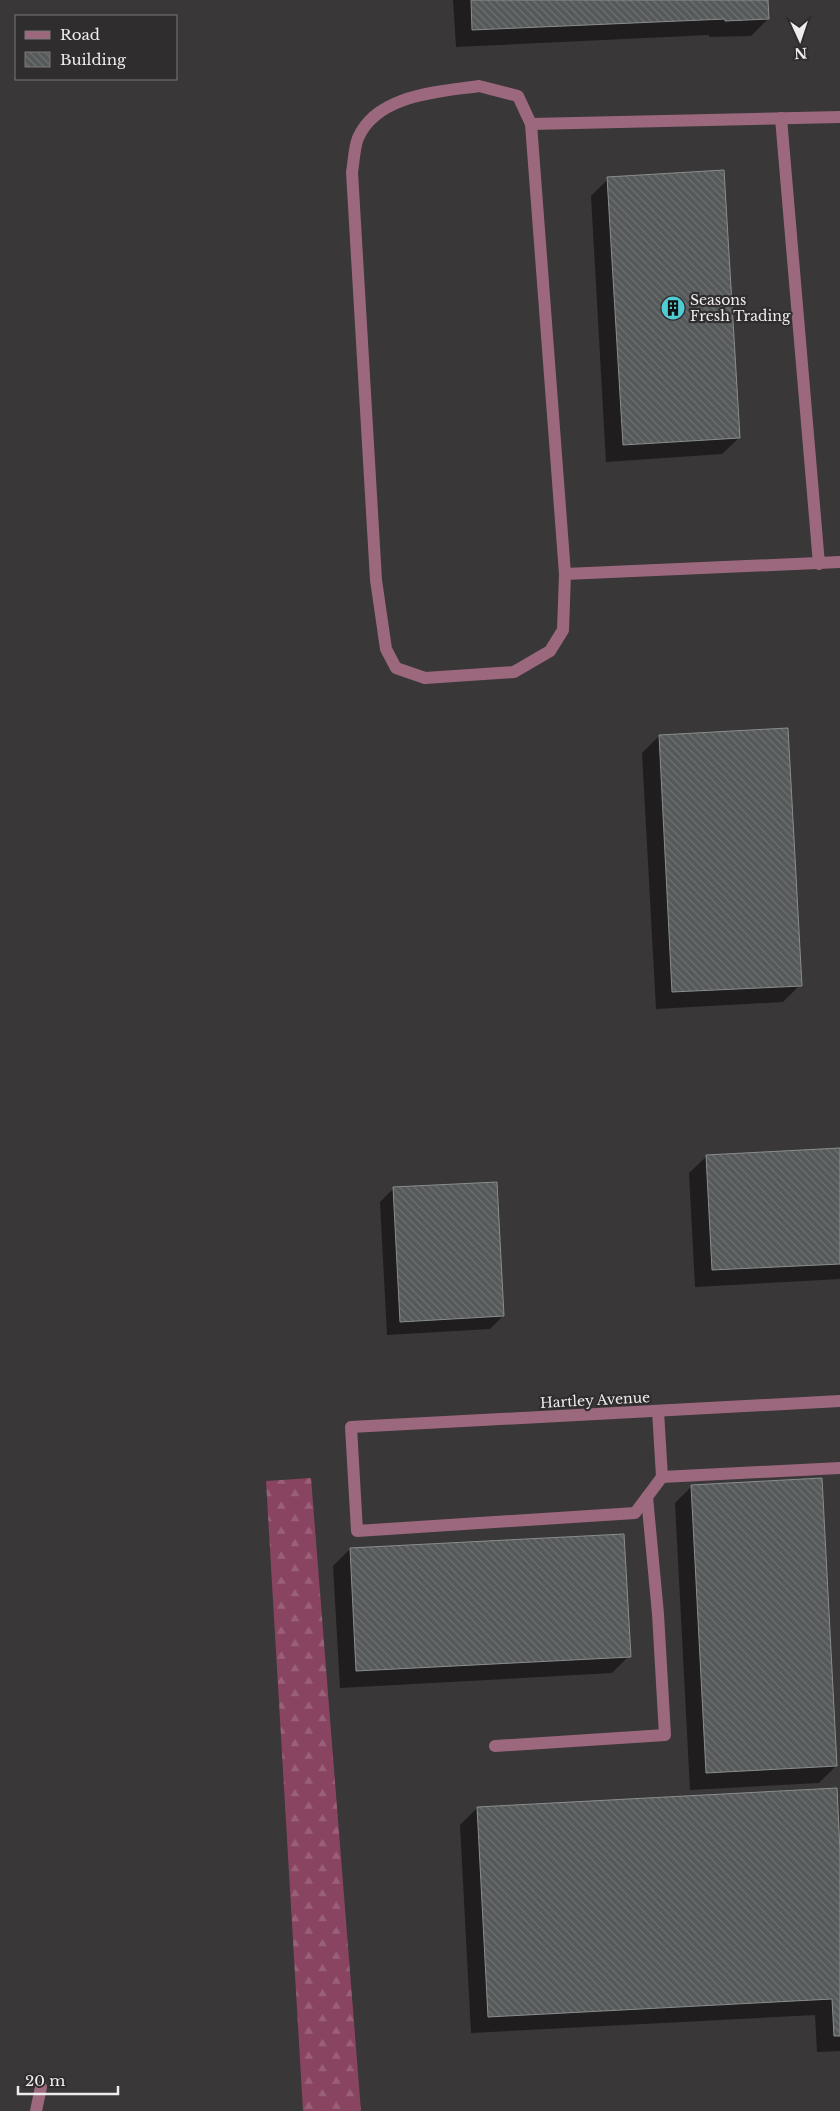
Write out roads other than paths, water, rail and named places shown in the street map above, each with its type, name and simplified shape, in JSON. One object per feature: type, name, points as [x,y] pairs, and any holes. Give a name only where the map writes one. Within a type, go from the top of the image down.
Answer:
[{"type":"street","points":[[479,86],[518,96],[531,124],[565,574],[563,630],[550,651],[514,672],[425,678],[396,668],[386,649],[376,580],[352,172],[358,138],[372,118],[394,103],[428,94],[479,86]]},
{"type":"street","points":[[531,124],[840,117]]},
{"type":"street","points":[[781,118],[820,564]]},
{"type":"street","points":[[565,574],[840,562]]},
{"type":"street","name":"Hartley Avenue","points":[[647,1496],[634,1513],[357,1531],[351,1428],[840,1401]]},
{"type":"street","points":[[495,1746],[665,1735],[658,1614],[647,1496],[662,1477],[658,1411]]},
{"type":"street","points":[[662,1477],[840,1468]]},
{"type":"street","points":[[36,2111],[40,2087]]},
{"type":"place","name":"Seasons Fresh Trading","points":[[673,308]]}]
